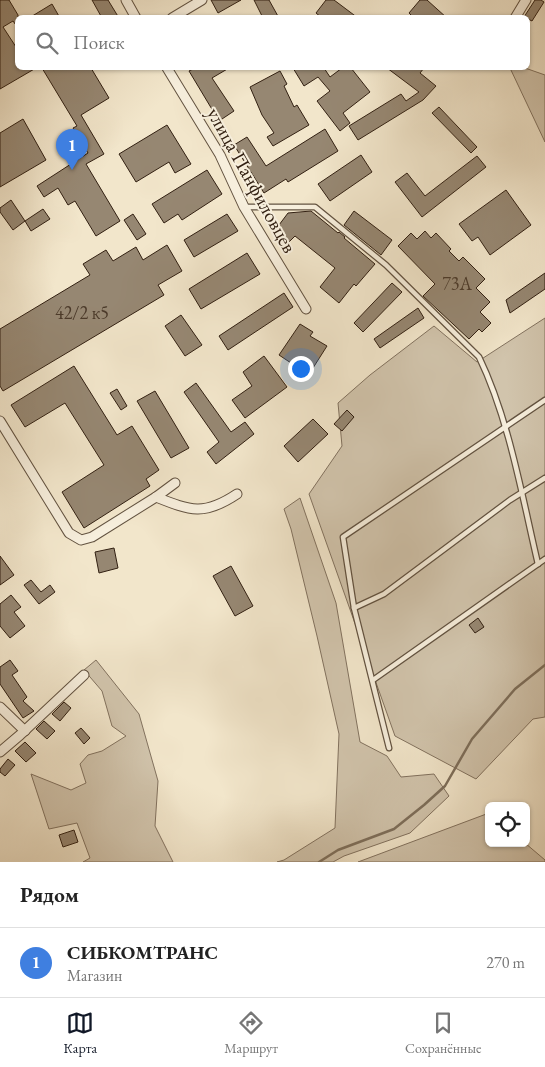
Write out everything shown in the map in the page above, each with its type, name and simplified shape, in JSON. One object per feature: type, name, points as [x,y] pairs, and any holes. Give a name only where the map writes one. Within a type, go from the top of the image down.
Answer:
[{"type":"street","points":[[126,0],[134,15]]},
{"type":"street","points":[[177,15],[202,0]]},
{"type":"street","points":[[517,15],[526,0]]},
{"type":"street","name":"улица Панфиловцев","points":[[168,70],[220,155],[244,207],[306,309]]},
{"type":"street","points":[[0,421],[68,533],[81,540],[92,537],[175,483]]},
{"type":"street","points":[[156,497],[181,507],[199,510],[226,501],[237,494]]},
{"type":"street","points":[[0,752],[25,731],[84,674]]},
{"type":"street","points":[[0,707],[25,731]]},
{"type":"lane","points":[[244,207],[316,207],[386,265],[479,356],[488,376],[505,428],[538,564]]},
{"type":"lane","points":[[389,748],[354,608],[343,537],[545,400]]},
{"type":"lane","points":[[354,608],[384,594],[521,493],[545,478]]},
{"type":"lane","points":[[373,680],[545,560]]},
{"type":"shaded area","points":[[511,70],[530,70],[545,75],[545,142]]},
{"type":"shaded area","points":[[545,318],[545,717],[533,719],[476,779],[395,736],[309,494],[342,446],[338,403],[370,375],[434,326],[477,362]]},
{"type":"shaded area","points":[[300,498],[336,603],[360,742],[387,756],[401,777],[434,774],[449,796],[410,833],[344,856],[333,862],[277,862],[284,860],[335,828],[339,734],[291,529],[284,509]]},
{"type":"shaded area","points":[[96,660],[139,714],[158,781],[155,826],[173,862],[83,862],[90,858],[77,823],[49,829],[31,774],[71,790],[86,783],[80,764],[88,755],[102,751],[126,736],[112,726],[102,691],[84,670]]},
{"type":"shaded area","points":[[485,814],[485,847],[530,847],[545,860],[545,862],[358,862]]},
{"type":"building","points":[[0,0],[9,0],[18,15],[15,15],[15,24],[13,21],[3,27],[15,45],[15,70],[33,70],[0,89]]},
{"type":"building","points":[[92,0],[108,0],[117,15],[100,15]]},
{"type":"building","points":[[211,0],[241,0],[218,13]]},
{"type":"building","points":[[254,0],[269,0],[277,15],[262,15]]},
{"type":"building","points":[[326,0],[334,0],[354,15],[318,15],[316,13]]},
{"type":"building","points":[[420,0],[427,0],[444,15],[411,15],[409,13]]},
{"type":"building","points":[[535,0],[544,2],[532,21],[530,20],[530,15],[525,15]]},
{"type":"building","points":[[52,4],[58,15],[34,15]]},
{"type":"building","points":[[43,70],[92,70],[109,98],[81,115],[104,154],[86,164],[120,221],[96,236],[75,201],[68,205],[58,188],[44,197],[37,186],[88,153],[73,128],[77,126]]},
{"type":"building","points":[[226,70],[212,78],[234,111],[219,121],[189,71]]},
{"type":"building","points":[[294,70],[325,70],[330,77],[339,70],[353,70],[370,92],[343,113],[350,123],[340,131],[317,101],[330,91],[318,77],[304,86]]},
{"type":"building","points":[[390,70],[422,70],[420,73],[436,86],[423,100],[358,140],[349,126],[401,94],[406,101],[419,92]]},
{"type":"building","points":[[280,71],[287,84],[284,86],[294,107],[297,105],[309,125],[273,146],[267,137],[274,133],[262,115],[250,87]]},
{"type":"building","points":[[439,107],[477,147],[471,153],[432,113]]},
{"type":"building","points":[[23,119],[46,160],[0,187],[0,133]]},
{"type":"building","points":[[167,125],[191,164],[175,173],[169,162],[136,182],[119,154]]},
{"type":"building","points":[[325,129],[338,151],[288,182],[286,179],[264,193],[234,145],[247,137],[266,166]]},
{"type":"building","points":[[361,155],[372,172],[330,201],[318,184]]},
{"type":"building","points":[[477,156],[486,167],[422,217],[395,182],[407,173],[425,196]]},
{"type":"building","points":[[207,170],[222,194],[182,220],[178,214],[164,223],[152,204]]},
{"type":"building","points":[[506,190],[531,225],[490,255],[478,237],[472,241],[459,224]]},
{"type":"building","points":[[11,200],[25,221],[13,230],[0,212],[0,208]]},
{"type":"building","points":[[43,209],[50,219],[31,231],[25,221]]},
{"type":"building","points":[[311,211],[339,232],[375,264],[356,286],[354,284],[339,303],[320,287],[335,268],[295,236],[286,245],[273,233],[288,213]]},
{"type":"building","points":[[354,211],[392,240],[381,255],[344,225]]},
{"type":"building","points":[[133,214],[146,234],[137,240],[124,220]]},
{"type":"building","points":[[227,214],[238,231],[194,257],[184,240]]},
{"type":"building","points":[[425,231],[431,238],[436,233],[459,261],[463,257],[485,279],[476,288],[490,302],[480,312],[491,323],[482,332],[479,329],[469,339],[423,296],[435,284],[398,246],[411,233],[417,239]]},
{"type":"building","points":[[167,245],[182,271],[158,285],[164,295],[3,391],[0,386],[0,329],[90,275],[83,264],[106,250],[113,261],[136,247],[143,260]]},
{"type":"building","points":[[247,253],[260,274],[201,309],[189,289]]},
{"type":"building","points":[[545,273],[545,289],[510,313],[506,300]]},
{"type":"building","points":[[392,283],[402,292],[363,332],[354,323]]},
{"type":"building","points":[[284,293],[293,307],[228,350],[219,336]]},
{"type":"building","points":[[418,308],[424,318],[380,348],[374,339]]},
{"type":"building","points":[[181,315],[202,345],[185,356],[165,326]]},
{"type":"building","points":[[300,324],[313,332],[310,336],[327,346],[306,379],[294,372],[297,367],[279,355]]},
{"type":"building","points":[[264,356],[287,387],[245,418],[232,400],[252,386],[243,372]]},
{"type":"building","points":[[74,366],[117,435],[132,426],[159,470],[146,479],[150,486],[84,528],[62,492],[104,465],[65,403],[25,427],[11,405]]},
{"type":"building","points":[[196,383],[231,432],[245,422],[254,434],[216,464],[207,452],[219,442],[184,392]]},
{"type":"building","points":[[117,389],[127,406],[121,410],[110,393]]},
{"type":"building","points":[[155,391],[189,448],[171,458],[137,401]]},
{"type":"building","points":[[347,410],[354,417],[342,431],[334,424]]},
{"type":"building","points":[[313,419],[328,434],[298,462],[284,446]]},
{"type":"building","points":[[114,548],[118,568],[99,573],[95,552]]},
{"type":"building","points":[[0,556],[14,575],[0,585]]},
{"type":"building","points":[[231,566],[253,606],[235,616],[213,576]]},
{"type":"building","points":[[31,580],[41,592],[50,585],[55,592],[39,604],[24,585]]},
{"type":"building","points":[[11,595],[21,607],[14,612],[25,626],[10,638],[0,626],[0,604]]},
{"type":"building","points":[[478,618],[484,627],[475,633],[469,625]]},
{"type":"building","points":[[10,660],[18,671],[12,675],[27,697],[23,701],[34,711],[23,718],[0,684],[0,667]]},
{"type":"building","points":[[64,702],[71,708],[60,721],[52,714]]},
{"type":"building","points":[[44,721],[55,731],[47,739],[36,729]]},
{"type":"building","points":[[81,728],[90,738],[84,744],[75,733]]},
{"type":"building","points":[[25,742],[36,753],[26,762],[15,751]]},
{"type":"building","points":[[8,759],[15,765],[5,776],[0,772],[0,769]]},
{"type":"building","points":[[74,830],[78,842],[63,847],[59,835]]},
{"type":"waterway","points":[[319,862],[338,850],[394,829],[424,805],[445,786],[472,739],[515,689],[545,665]]},
{"type":"place","name":"СИБКОМТРАНС","points":[[72,170]]}]
